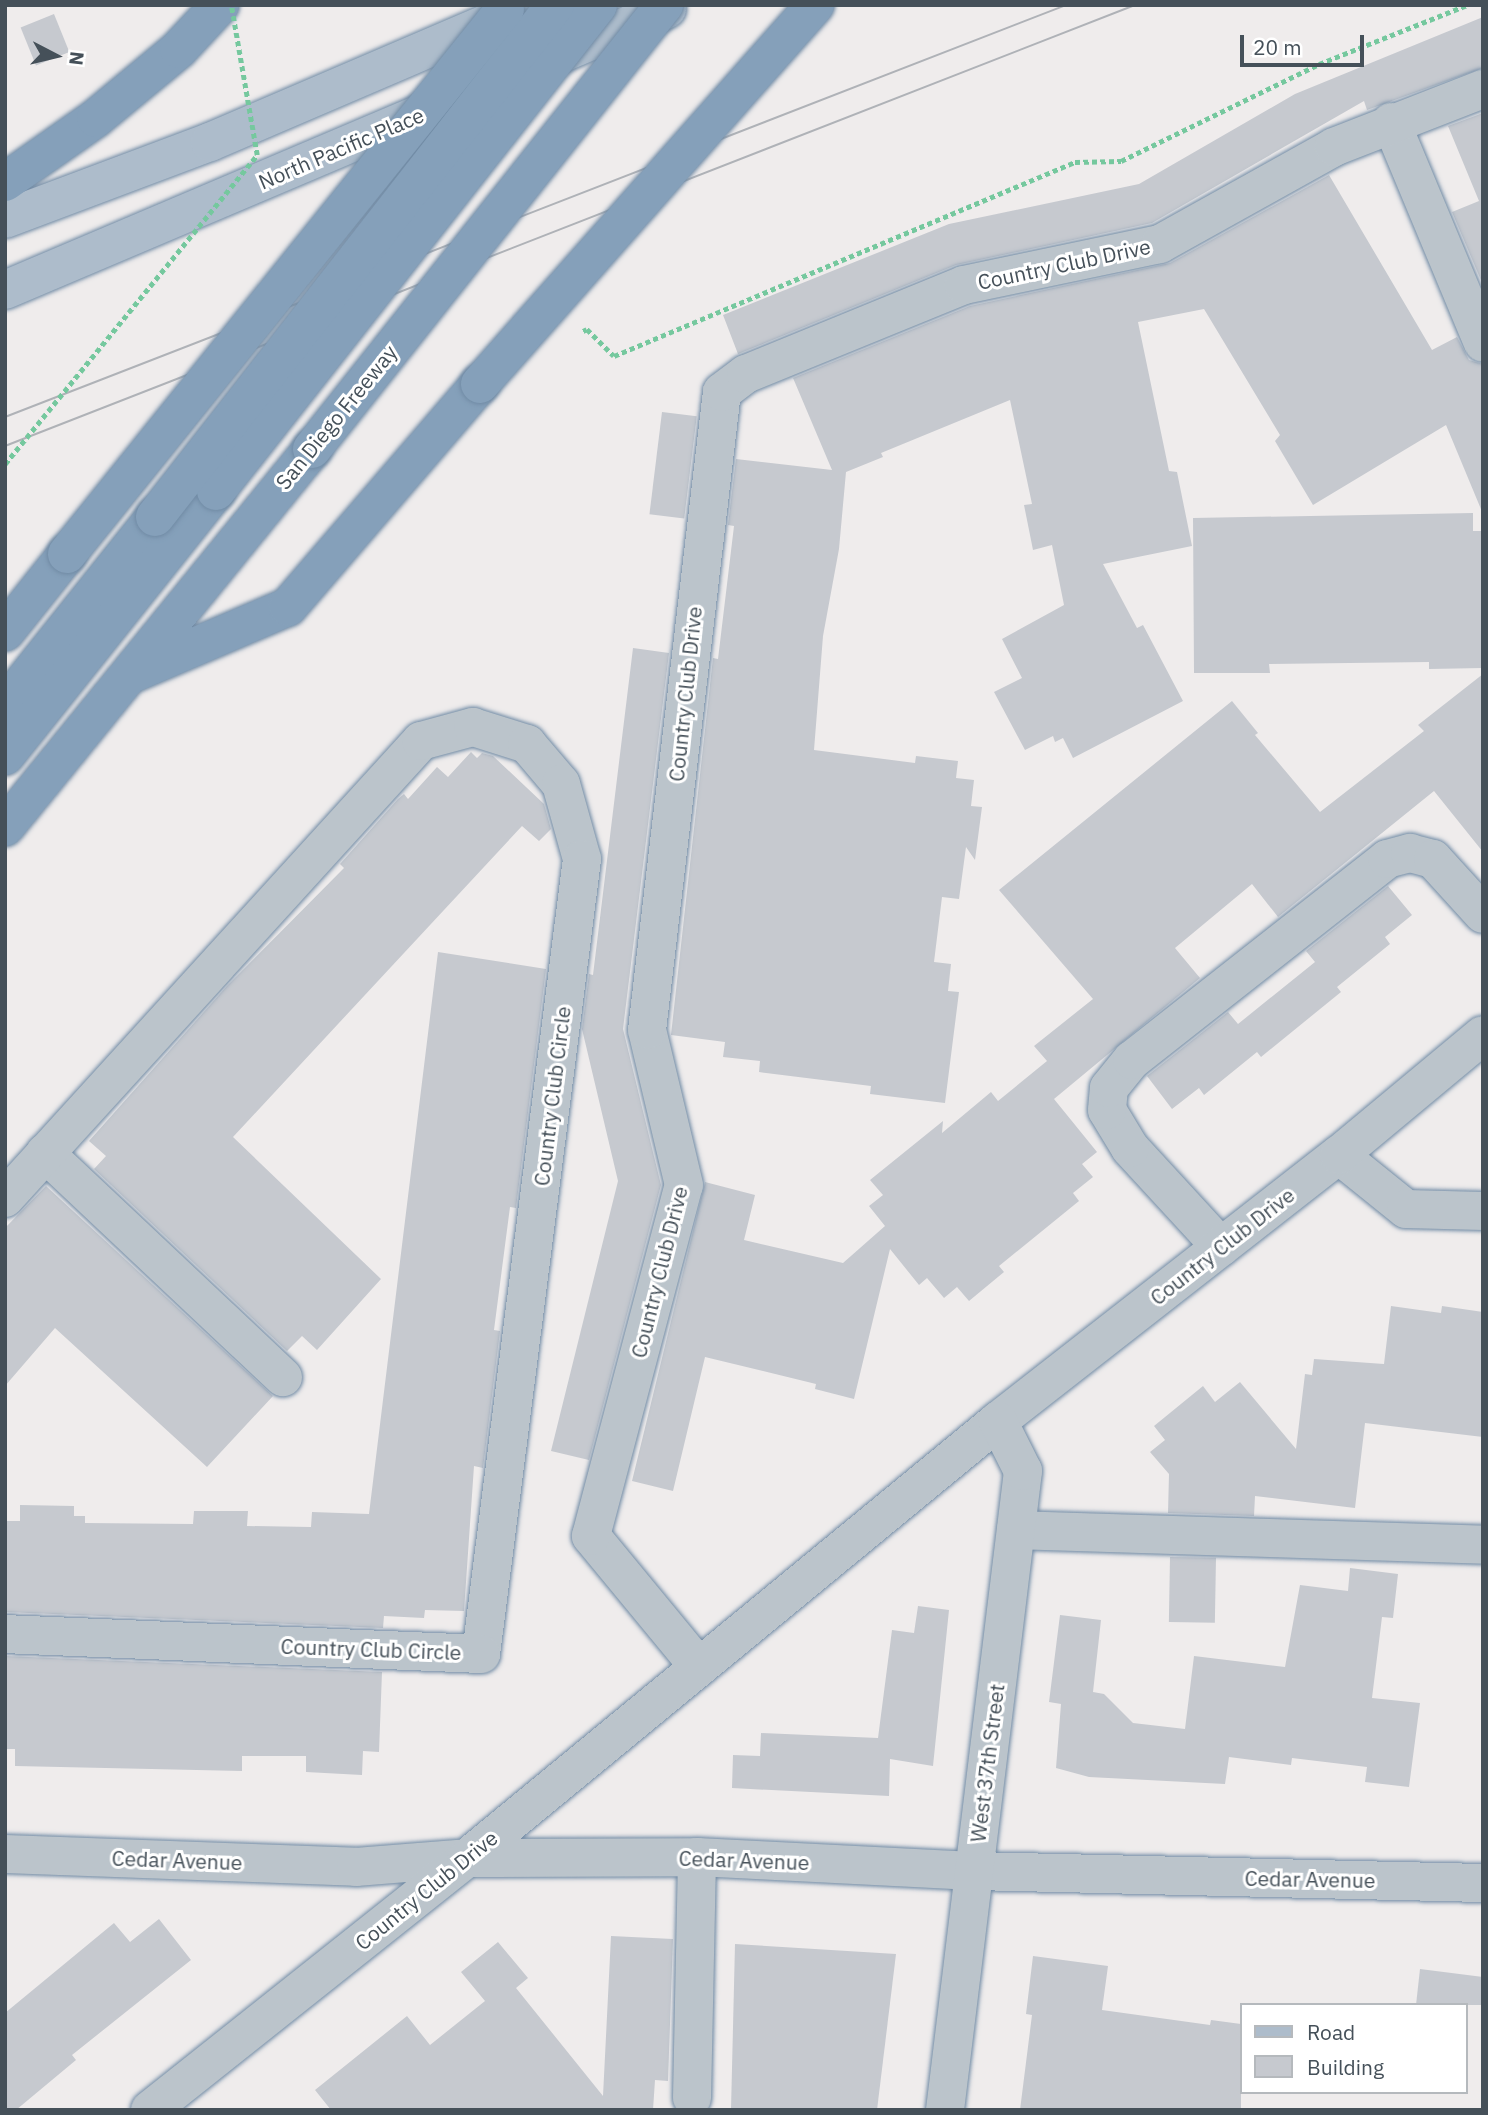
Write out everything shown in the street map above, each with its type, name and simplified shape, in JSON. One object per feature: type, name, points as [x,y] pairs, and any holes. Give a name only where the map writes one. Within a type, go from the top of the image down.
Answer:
[{"type":"highway","points":[[5,182],[96,118],[178,49],[220,5]]},
{"type":"highway","points":[[5,705],[555,5]]},
{"type":"highway","points":[[5,755],[598,5]]},
{"type":"highway","name":"San Diego Freeway","points":[[5,827],[124,677],[312,449],[664,5]]},
{"type":"highway","points":[[124,677],[288,607],[480,384],[815,5]]},
{"type":"highway","points":[[5,632],[512,6]]},
{"type":"main road","name":"North Pacific Place","points":[[5,290],[676,5]]},
{"type":"main road","points":[[5,219],[210,142],[512,6]]},
{"type":"street","name":"Country Club Drive","points":[[699,1667],[591,1536],[684,1185],[647,1031],[722,392],[746,374],[964,285],[1160,244],[1322,154],[1391,122],[1483,89]]},
{"type":"street","points":[[1391,122],[1483,343]]},
{"type":"street","name":"Country Club Circle","points":[[5,1198],[421,741],[473,727],[527,744],[561,784],[582,859],[481,1654],[5,1634]]},
{"type":"street","points":[[1221,1247],[1130,1148],[1107,1110],[1109,1088],[1132,1060],[1387,859],[1410,853],[1433,859],[1483,914]]},
{"type":"street","name":"Country Club Drive","points":[[150,2110],[467,1858],[998,1421],[1339,1155],[1483,1035]]},
{"type":"street","points":[[45,1153],[283,1377]]},
{"type":"street","points":[[1339,1155],[1406,1209],[1483,1211]]},
{"type":"street","name":"West 37th Street","points":[[945,2110],[1023,1471],[998,1421]]},
{"type":"street","points":[[1016,1530],[1483,1545]]},
{"type":"street","name":"Cedar Avenue","points":[[5,1854],[356,1867],[467,1858],[697,1857],[974,1871],[1483,1883]]},
{"type":"street","points":[[692,2098],[697,1857]]},
{"type":"path","points":[[5,464],[257,155],[231,5]]},
{"type":"path","points":[[574,334],[587,329],[614,356],[1076,162],[1121,161],[1319,64],[1467,5]]},
{"type":"building","points":[[54,14],[69,52],[36,66],[21,27]]},
{"type":"building","points":[[1483,17],[1483,68],[1367,110],[1364,101],[1152,223],[956,265],[738,354],[723,315],[949,224],[1139,184],[1295,94]]},
{"type":"building","points":[[1483,113],[1483,285],[1452,212],[1479,201],[1448,126]]},
{"type":"building","points":[[1329,175],[1432,350],[1457,337],[1469,360],[1483,364],[1483,514],[1446,425],[1313,505],[1275,441],[1280,435],[1204,309],[1138,322],[1169,471],[1177,472],[1192,546],[1103,564],[1137,628],[1143,625],[1183,701],[1073,758],[1063,738],[1055,742],[1053,736],[1025,750],[994,692],[1022,678],[1002,639],[1064,605],[1052,545],[1033,550],[1024,505],[1032,504],[1010,400],[881,453],[883,457],[846,472],[839,549],[823,636],[814,750],[915,763],[916,756],[958,761],[956,778],[974,780],[971,806],[982,807],[975,860],[966,847],[959,899],[942,897],[934,962],[951,964],[948,991],[959,992],[945,1103],[870,1094],[871,1086],[759,1072],[760,1061],[723,1057],[725,1042],[671,1035],[713,658],[718,659],[734,526],[728,525],[736,459],[832,470],[793,378],[970,306],[1170,263]]},
{"type":"building","points":[[662,412],[697,416],[684,518],[649,514]]},
{"type":"building","points":[[1473,513],[1473,531],[1483,531],[1483,668],[1429,669],[1429,662],[1269,664],[1270,673],[1194,673],[1193,518]]},
{"type":"building","points":[[633,648],[669,653],[623,1029],[661,1185],[589,1460],[551,1451],[618,1181],[582,1029],[589,974],[593,975]]},
{"type":"building","points":[[1483,674],[1483,852],[1434,791],[1278,917],[1252,884],[1175,948],[1200,978],[1054,1099],[1097,1152],[1082,1164],[1093,1177],[1073,1193],[1079,1201],[999,1266],[1004,1272],[969,1301],[957,1287],[944,1298],[927,1278],[919,1285],[890,1249],[854,1399],[815,1389],[816,1384],[705,1357],[673,1491],[632,1481],[705,1182],[755,1195],[744,1240],[843,1263],[885,1226],[869,1206],[883,1195],[870,1180],[943,1121],[942,1133],[991,1092],[998,1101],[1047,1061],[1034,1046],[1093,999],[999,890],[1232,701],[1258,733],[1255,735],[1320,812],[1424,731],[1418,725]]},
{"type":"building","points":[[471,752],[477,758],[482,753],[493,756],[544,804],[551,829],[539,841],[522,826],[233,1137],[381,1279],[317,1350],[302,1336],[287,1351],[94,1169],[106,1156],[89,1141],[227,986],[344,868],[340,864],[398,799],[404,794],[408,799],[437,767],[448,777]]},
{"type":"building","points":[[1388,886],[1412,915],[1385,937],[1390,944],[1337,987],[1341,992],[1261,1057],[1257,1052],[1204,1095],[1199,1088],[1172,1109],[1147,1076],[1228,1012],[1238,1024],[1315,962],[1306,951]]},
{"type":"building","points":[[438,952],[546,969],[516,1208],[510,1207],[494,1330],[500,1331],[483,1468],[474,1466],[464,1611],[425,1610],[424,1618],[384,1616],[383,1628],[5,1612],[5,1521],[20,1521],[20,1505],[74,1506],[74,1516],[85,1516],[85,1523],[193,1524],[194,1511],[248,1511],[247,1526],[311,1527],[312,1512],[369,1514]]},
{"type":"building","points":[[46,1186],[273,1396],[207,1467],[55,1328],[5,1386],[5,1228]]},
{"type":"building","points":[[1391,1306],[1441,1313],[1442,1306],[1483,1312],[1483,1437],[1365,1423],[1355,1508],[1255,1496],[1254,1516],[1168,1513],[1169,1474],[1150,1452],[1165,1440],[1154,1426],[1203,1386],[1215,1402],[1240,1382],[1296,1449],[1305,1374],[1312,1375],[1314,1359],[1384,1364]]},
{"type":"building","points":[[1170,1557],[1216,1558],[1215,1623],[1169,1622]]},
{"type":"building","points":[[1350,1568],[1398,1574],[1393,1618],[1382,1617],[1372,1698],[1420,1703],[1409,1787],[1365,1782],[1367,1767],[1292,1758],[1291,1765],[1229,1757],[1225,1784],[1089,1777],[1056,1768],[1061,1704],[1049,1702],[1060,1615],[1101,1620],[1093,1692],[1104,1694],[1133,1723],[1185,1729],[1194,1656],[1285,1667],[1300,1585],[1348,1591]]},
{"type":"building","points":[[918,1606],[949,1610],[933,1766],[890,1759],[889,1796],[732,1788],[733,1755],[760,1756],[761,1733],[878,1738],[892,1630],[914,1633]]},
{"type":"building","points":[[5,1656],[382,1672],[379,1752],[363,1751],[362,1775],[306,1772],[306,1756],[242,1756],[242,1771],[15,1766],[15,1749],[5,1749]]},
{"type":"building","points":[[159,1919],[191,1960],[72,2055],[76,2060],[16,2110],[5,2110],[5,2013],[114,1923],[130,1942]]},
{"type":"building","points":[[611,1936],[673,1939],[668,2081],[655,2080],[653,2110],[331,2110],[315,2090],[407,2016],[430,2045],[485,2001],[461,1972],[498,1942],[528,1978],[516,1988],[603,2096]]},
{"type":"building","points":[[735,1944],[896,1954],[877,2110],[731,2110]]},
{"type":"building","points":[[1033,1956],[1108,1966],[1102,2010],[1210,2025],[1211,2020],[1240,2024],[1241,2110],[1020,2110],[1032,2015],[1026,2014]]},
{"type":"building","points":[[1420,1969],[1483,1977],[1483,2005],[1416,2003]]},
{"type":"tram line","points":[[5,417],[1066,5]]},
{"type":"tram line","points":[[5,446],[1135,5]]}]
